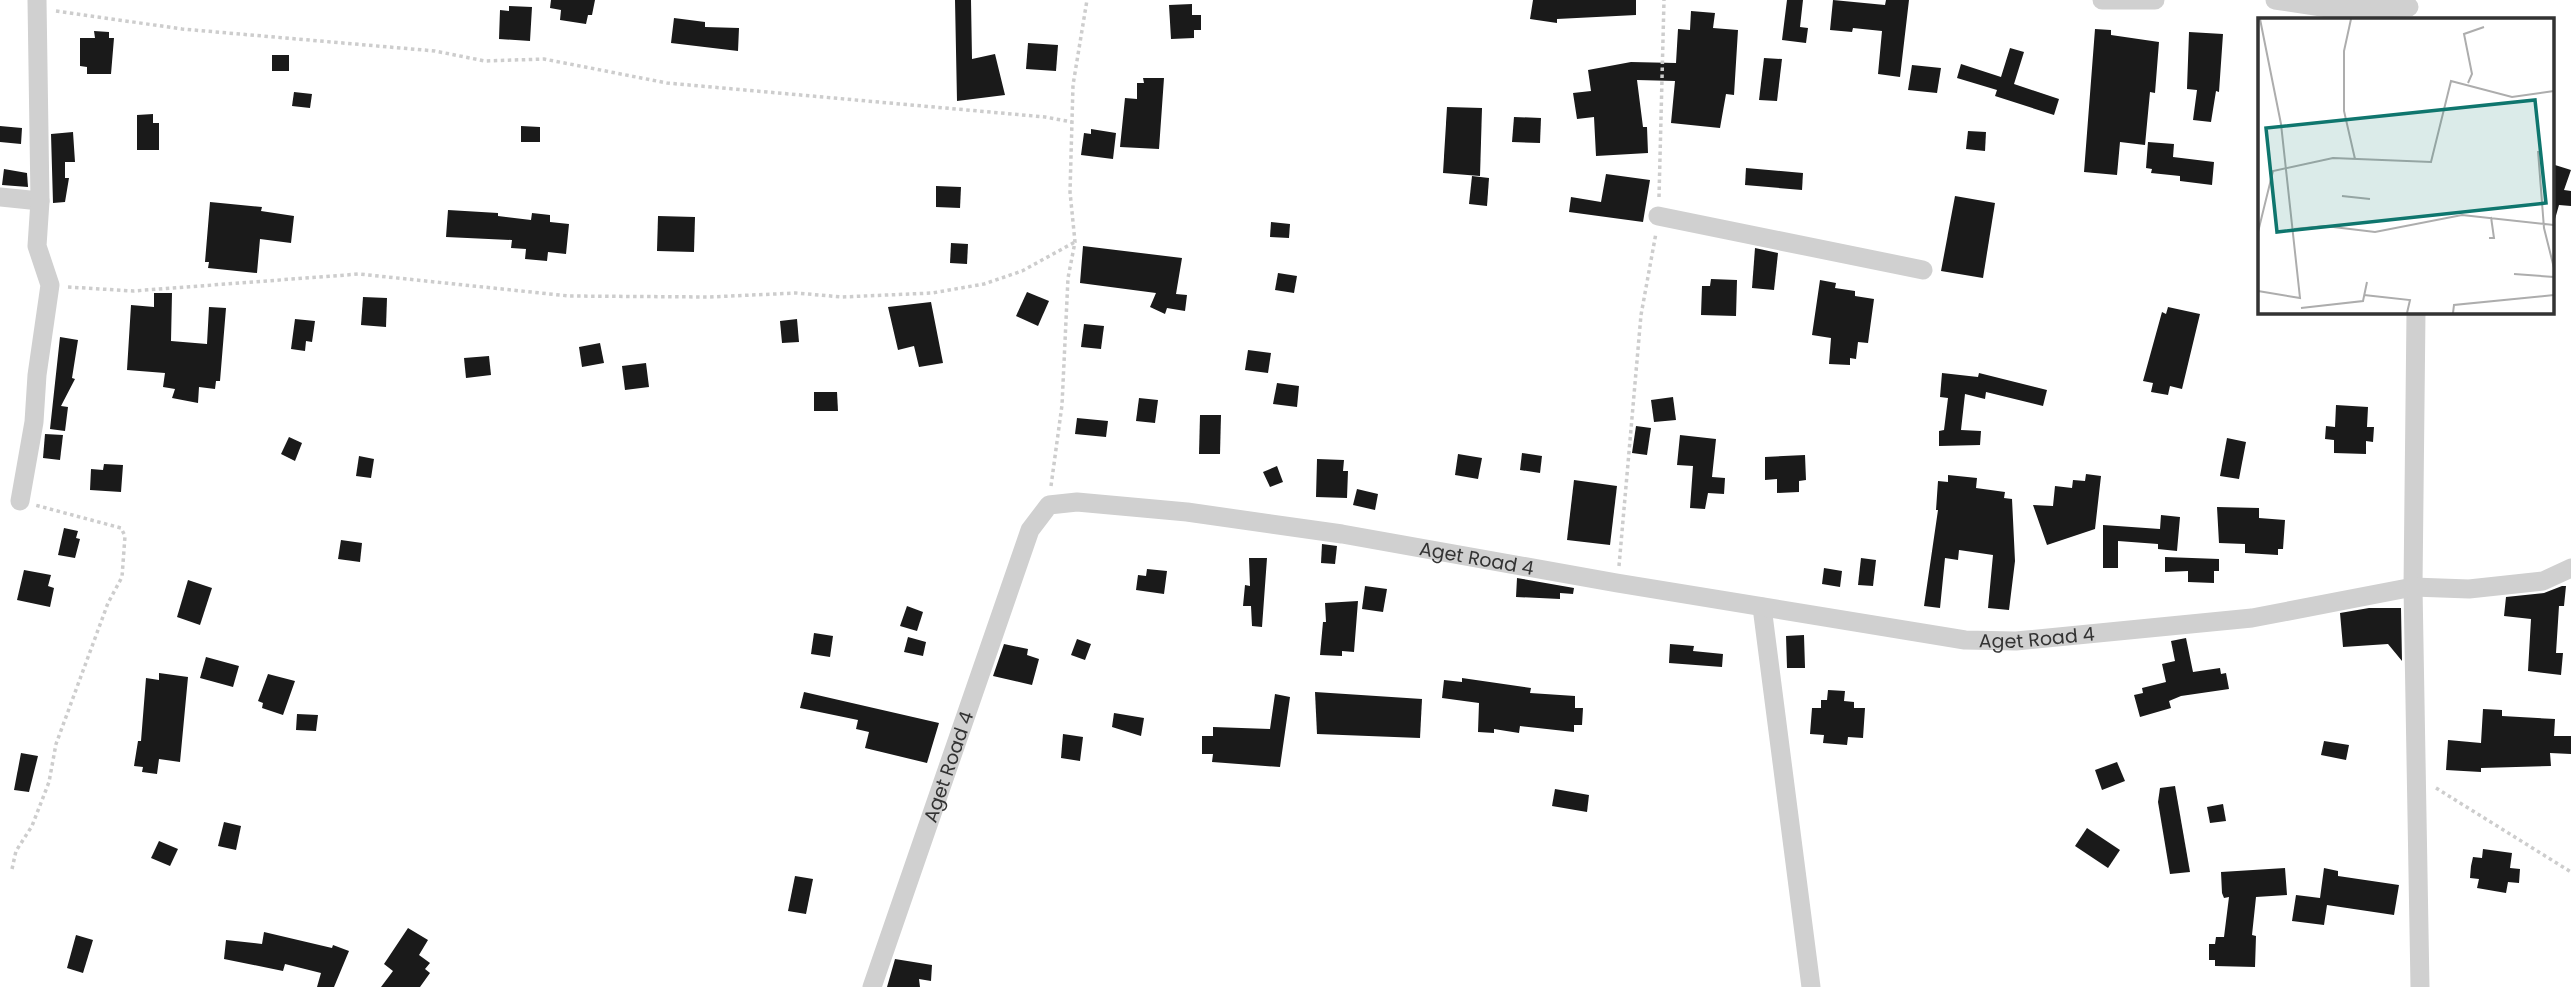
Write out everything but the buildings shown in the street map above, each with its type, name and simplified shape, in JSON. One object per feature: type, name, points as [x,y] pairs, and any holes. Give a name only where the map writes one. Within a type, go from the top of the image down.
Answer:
[{"type":"street","points":[[2102,0],[2155,0]]},
{"type":"street","points":[[2274,0],[2335,9],[2409,9]]},
{"type":"street","points":[[20,501],[34,422],[37,375],[50,285],[37,246],[36,228],[40,201],[37,4]]},
{"type":"street","points":[[0,197],[40,201]]},
{"type":"street","points":[[1658,216],[1923,270]]},
{"type":"street","points":[[2416,313],[2413,587],[2420,987]]},
{"type":"street","name":"Aget Road 4","points":[[872,987],[1030,530],[1049,505],[1077,502],[1200,514],[1342,534],[1910,633],[2016,641],[2252,618],[2413,587],[2469,589],[2543,581],[2571,568]]},
{"type":"street","points":[[1762,607],[1811,987]]},
{"type":"path","points":[[1049,505],[1062,405],[1068,278],[1075,242],[1070,192],[1076,54],[1087,0]]},
{"type":"path","points":[[1617,583],[1641,315],[1658,216],[1664,0]]},
{"type":"path","points":[[37,4],[182,29],[372,44],[435,51],[485,61],[544,59],[667,83],[1045,117],[1072,122]]},
{"type":"path","points":[[50,285],[133,291],[359,274],[569,296],[709,297],[796,293],[855,297],[932,293],[984,284],[1022,271],[1075,242]]},
{"type":"path","points":[[12,869],[16,851],[32,826],[49,782],[56,744],[108,603],[122,577],[125,548],[121,528],[20,501]]},
{"type":"path","points":[[2416,775],[2571,872]]}]
